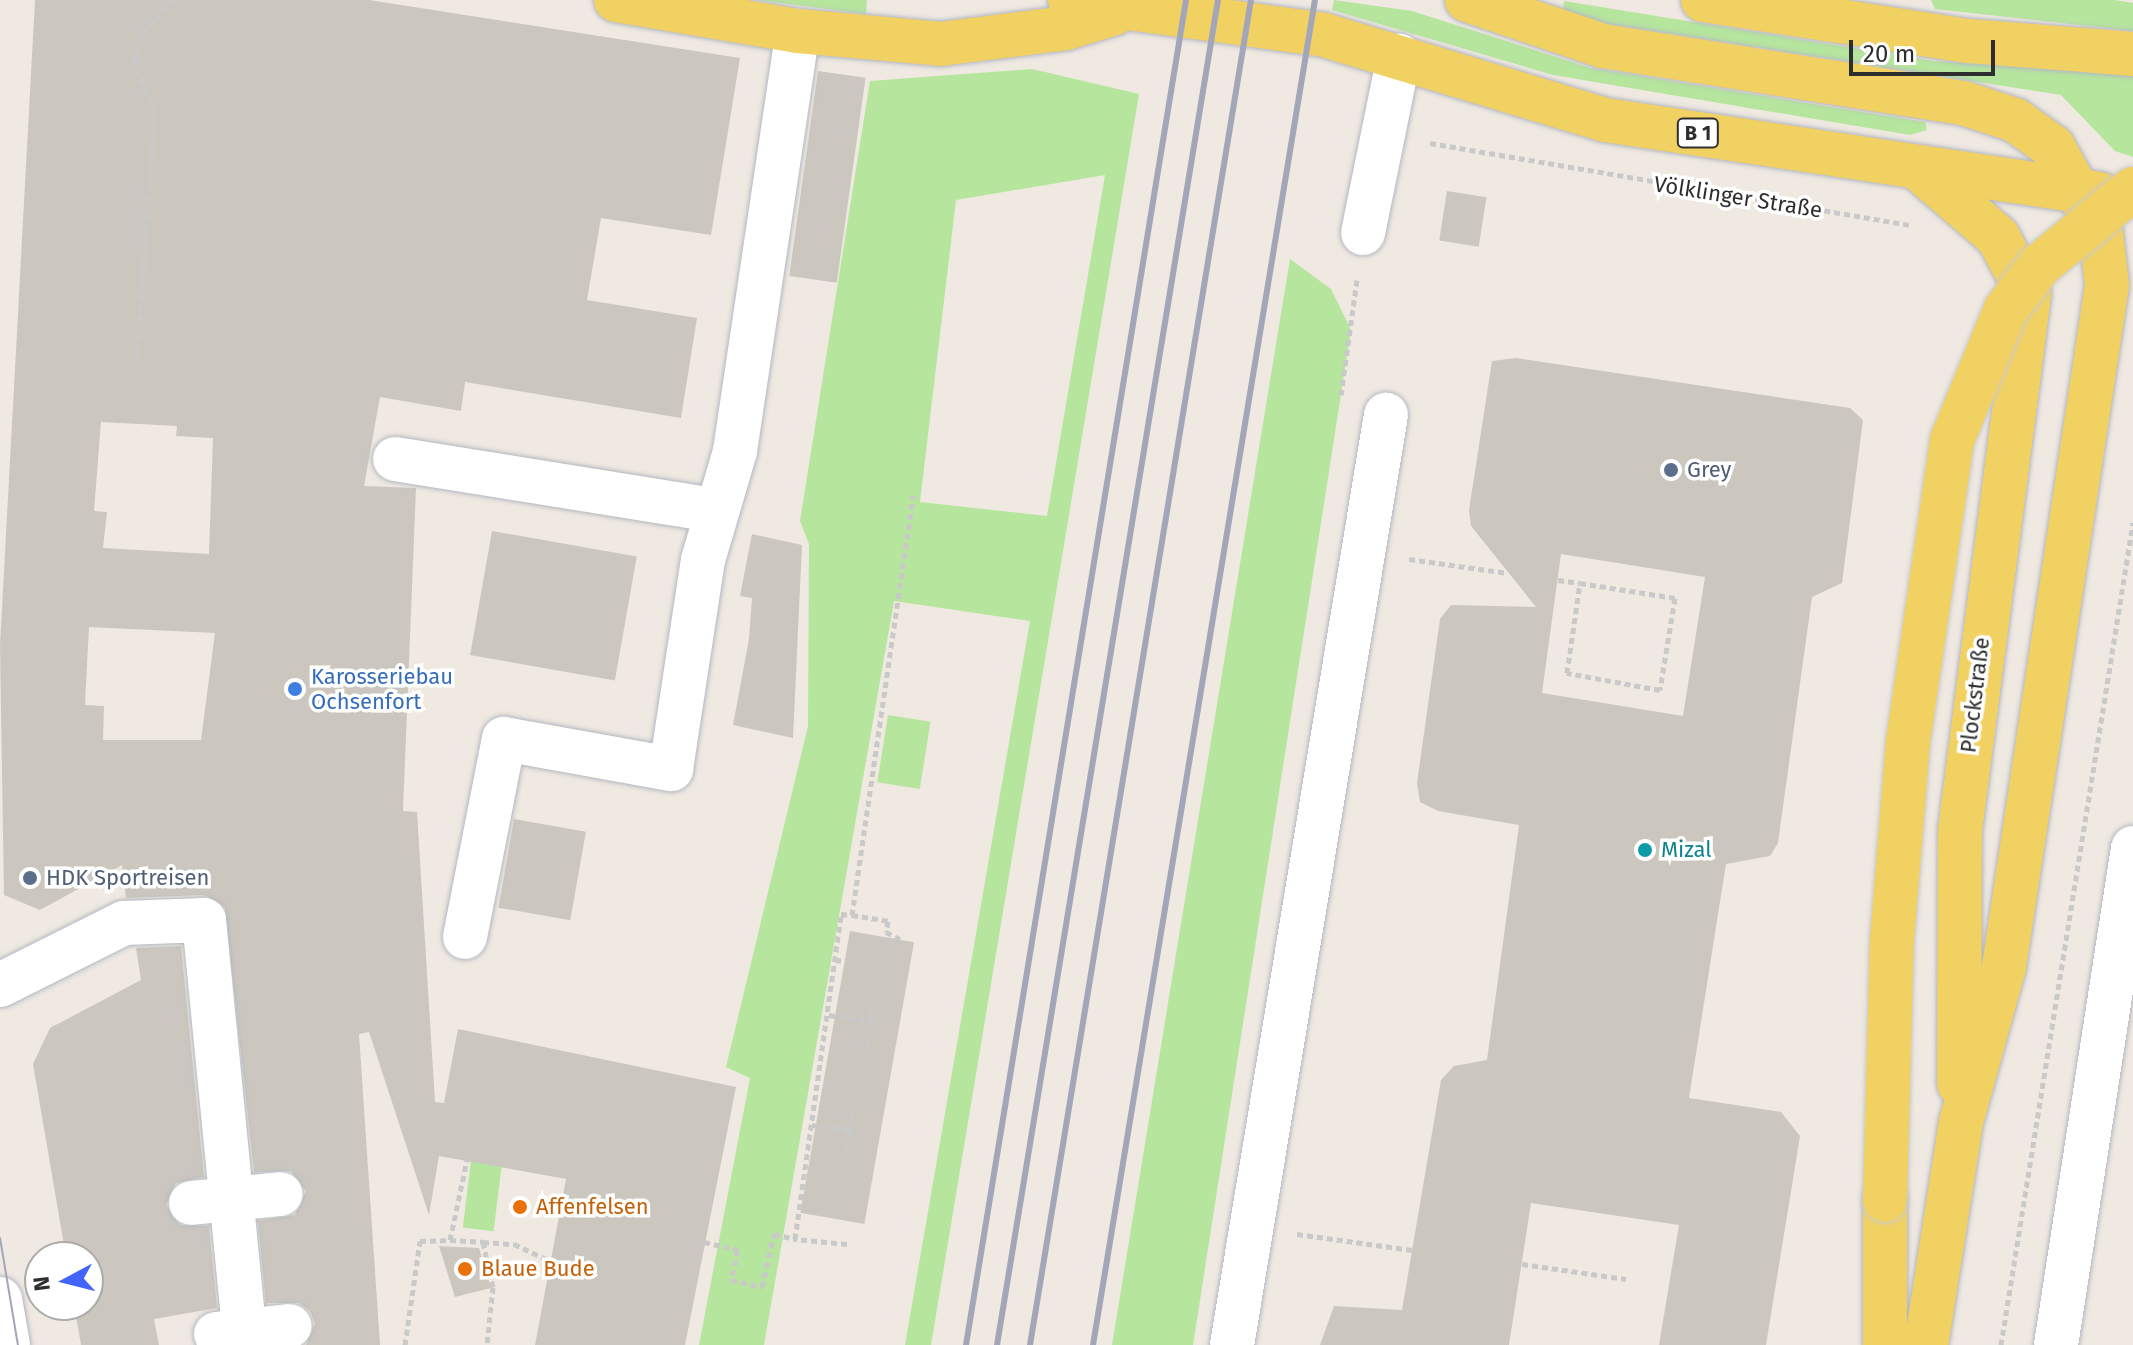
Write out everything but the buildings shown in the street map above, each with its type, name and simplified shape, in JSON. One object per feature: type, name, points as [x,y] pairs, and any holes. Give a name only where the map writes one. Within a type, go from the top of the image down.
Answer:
[{"type":"main road","points":[[616,0],[798,31],[940,44],[1066,28],[1130,8]]},
{"type":"main road","name":"B 1","points":[[1070,0],[1324,35],[1605,120],[2082,189],[2133,203]]},
{"type":"main road","points":[[1467,0],[1603,46],[1963,103],[2015,120],[2053,147],[2082,189],[2101,233],[2107,285]]},
{"type":"main road","points":[[1703,0],[1874,13],[2133,54]]},
{"type":"main road","name":"Plockstraße","points":[[1914,166],[1967,203],[2021,272],[2030,324],[1978,657],[1960,831],[1954,987],[1961,1122]]},
{"type":"main road","points":[[1885,1345],[1885,1200],[1892,940],[1908,742],[1952,440],[2006,309],[2040,265],[2133,189]]},
{"type":"main road","points":[[2107,285],[2133,243]]},
{"type":"main road","name":"Plockstraße","points":[[1926,1345],[1961,1122],[2004,967],[2107,285]]},
{"type":"street","points":[[465,937],[504,739],[671,769],[715,510],[735,451],[798,31]]},
{"type":"street","points":[[1363,233],[1399,56]]},
{"type":"street","points":[[1232,1345],[1386,415]]},
{"type":"street","points":[[395,459],[715,510]]},
{"type":"street","points":[[2056,1345],[2133,848]]},
{"type":"street","points":[[0,985],[124,923],[204,920],[211,1200],[229,1332],[290,1326]]},
{"type":"street","points":[[211,1200],[281,1194]]},
{"type":"street","points":[[0,1299],[8,1345]]},
{"type":"path","points":[[136,370],[155,112],[134,62],[142,33],[172,0]]},
{"type":"path","name":"Völklinger Straße","points":[[1414,139],[1523,164],[1921,229]]},
{"type":"path","points":[[852,915],[913,495]]},
{"type":"path","points":[[2001,1345],[2133,523]]},
{"type":"path","points":[[1365,552],[1508,573]]},
{"type":"path","points":[[1558,580],[1580,583],[1675,598],[1660,690],[1567,673],[1580,583]]},
{"type":"path","points":[[795,1239],[807,1179],[841,914],[888,921],[886,932],[900,939]]},
{"type":"path","points":[[835,960],[845,961]]},
{"type":"path","points":[[868,1045],[871,1001]]},
{"type":"path","points":[[829,1015],[870,1021]]},
{"type":"path","points":[[846,1153],[854,1109]]},
{"type":"path","points":[[812,1125],[850,1130]]},
{"type":"path","points":[[450,1240],[467,1160]]},
{"type":"path","points":[[1252,1228],[1412,1250]]},
{"type":"path","points":[[704,1242],[738,1250],[731,1280],[762,1287],[774,1234],[847,1244]]},
{"type":"path","points":[[405,1345],[420,1241],[514,1244],[550,1261]]},
{"type":"path","points":[[483,1242],[493,1287],[487,1345]]},
{"type":"path","points":[[1522,1264],[1626,1279]]},
{"type":"green space","points":[[756,0],[867,0],[866,14]]},
{"type":"green space","points":[[1334,0],[1412,11],[1591,68],[1925,122],[1927,130],[1910,135],[1553,75],[1332,10]]},
{"type":"green space","points":[[1931,0],[2114,0],[2133,3],[2133,31],[1935,9]]},
{"type":"green space","points":[[1564,1],[1934,61],[2133,75],[2133,157],[2115,151],[2061,95],[1590,21],[1563,11]]},
{"type":"green space","points":[[1032,69],[1139,94],[931,1345],[905,1345],[1030,621],[894,601],[764,1345],[699,1345],[750,1078],[726,1067],[808,726],[809,544],[800,521],[870,81]],"holes":[[[1105,175],[1047,516],[920,502],[956,200]]]},
{"type":"green space","points":[[1290,259],[1331,289],[1351,330],[1193,1345],[1112,1345]]},
{"type":"green space","points":[[888,715],[930,722],[920,789],[877,782]]},
{"type":"green space","points":[[471,1161],[502,1165],[494,1231],[463,1228]]},
{"type":"tram line","points":[[0,1238],[18,1345]]},
{"type":"railway","points":[[966,1345],[1186,0]]},
{"type":"railway","points":[[997,1345],[1218,0]]},
{"type":"railway","points":[[1030,1345],[1251,0]]},
{"type":"railway","points":[[1093,1345],[1315,0]]},
{"type":"place","name":"Grey","points":[[1671,470]]},
{"type":"place","name":"Karosseriebau Ochsenfort","points":[[295,689]]},
{"type":"place","name":"Mizal","points":[[1645,850]]},
{"type":"place","name":"HDK Sportreisen","points":[[30,878]]},
{"type":"place","name":"Affenfelsen","points":[[520,1207]]},
{"type":"place","name":"Blaue Bude","points":[[465,1269]]}]
